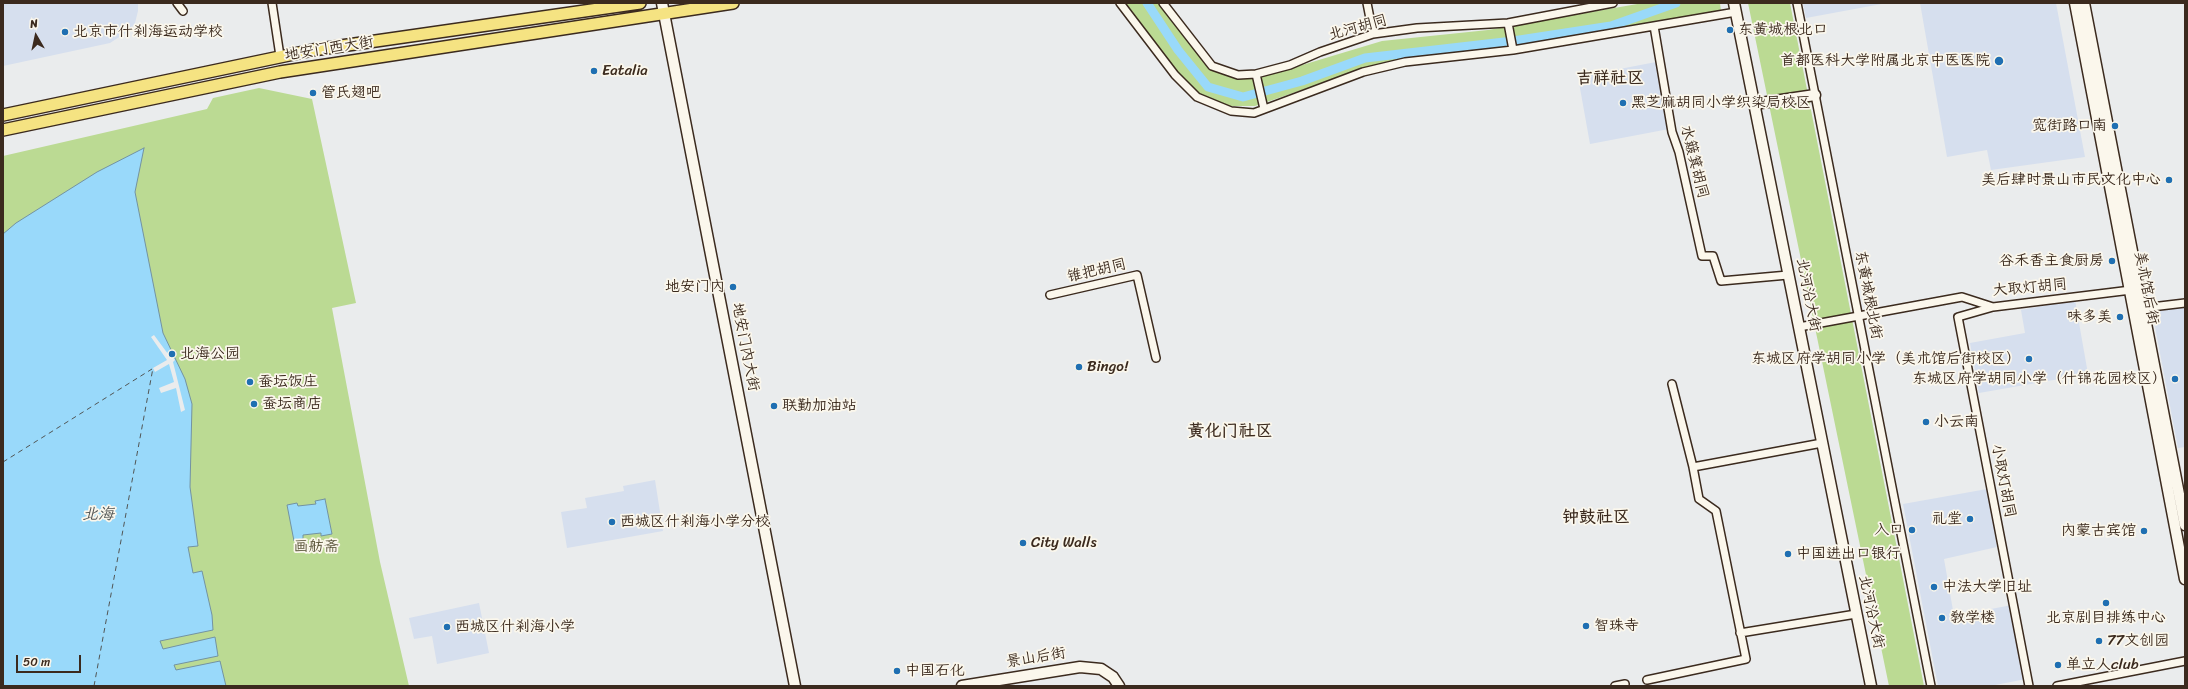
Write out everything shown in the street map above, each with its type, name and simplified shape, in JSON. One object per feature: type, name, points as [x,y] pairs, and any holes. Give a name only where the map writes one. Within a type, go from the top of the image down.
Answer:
[{"type":"main road","name":"地安门西大街","points":[[3,115],[313,50],[640,3]]},
{"type":"main road","name":"地安门西大街","points":[[3,130],[280,72],[662,8],[733,3]]},
{"type":"main road","name":"美术馆后街","points":[[2075,3],[2185,579]]},
{"type":"main road","name":"美术馆后街","points":[[2084,3],[2185,525]]},
{"type":"main road","name":"北河沿大街","points":[[1735,7],[1871,686]]},
{"type":"main road","name":"地安门内大街","points":[[662,8],[739,392],[795,686]]},
{"type":"main road","points":[[1754,104],[1815,95]]},
{"type":"main road","name":"景山后街","points":[[962,686],[1067,668],[1101,669],[1113,677],[1119,686]]},
{"type":"street","points":[[177,3],[183,11]]},
{"type":"street","points":[[272,3],[280,56]]},
{"type":"street","points":[[1120,3],[1175,75],[1197,97],[1231,111],[1254,113],[1363,72],[1405,62],[1513,50],[1654,26],[1735,7]]},
{"type":"street","name":"北河胡同","points":[[1163,3],[1212,66],[1238,75],[1256,74],[1290,65],[1320,52],[1373,34],[1417,28],[1508,24],[1613,3]]},
{"type":"street","points":[[1367,3],[1373,34]]},
{"type":"street","name":"东黄城根北街","points":[[1797,3],[1931,686]]},
{"type":"street","points":[[1508,24],[1513,50]]},
{"type":"street","name":"水簸箕胡同","points":[[1654,26],[1672,132],[1679,152],[1702,256],[1713,256],[1721,281],[1788,275]]},
{"type":"street","points":[[1256,74],[1264,110]]},
{"type":"street","name":"锥把胡同","points":[[1050,295],[1137,275],[1156,358]]},
{"type":"street","points":[[2131,290],[2143,308],[2185,302]]},
{"type":"street","name":"大取灯胡同","points":[[1799,327],[1962,297],[1993,307],[2131,290]]},
{"type":"street","name":"小取灯胡同","points":[[1993,307],[1958,317],[2029,686]]},
{"type":"street","points":[[1647,680],[1746,659],[1716,511],[1699,500],[1693,467],[1672,384]]},
{"type":"street","points":[[1693,467],[1822,443]]},
{"type":"street","points":[[1740,633],[1856,614]]},
{"type":"street","points":[[2057,686],[2185,661]]},
{"type":"street","points":[[1615,686],[1625,684]]},
{"type":"shaded area","name":"北京市什刹海运动学校","points":[[3,3],[138,3],[138,11],[135,23],[130,30],[110,43],[3,66]]},
{"type":"shaded area","name":"首都医科大学附属北京中医医院","points":[[1803,3],[1887,3],[1806,18]]},
{"type":"shaded area","name":"首都医科大学附属北京中医医院","points":[[1920,3],[2056,3],[2085,157],[1991,170],[1987,150],[1947,157]]},
{"type":"shaded area","name":"黑芝麻胡同小学织染局校区","points":[[1656,62],[1669,129],[1590,144],[1578,77]]},
{"type":"shaded area","name":"东城区府学胡同小学（美术馆后街校区）","points":[[2075,300],[2088,374],[1979,393],[1970,343],[2025,333],[2021,310]]},
{"type":"shaded area","name":"东城区府学胡同小学（什锦花园校区）","points":[[2185,306],[2185,447],[2178,448],[2152,311]]},
{"type":"shaded area","name":"西城区什刹海小学分校","points":[[655,480],[663,531],[567,548],[561,512],[587,508],[585,498],[624,491],[623,486]]},
{"type":"shaded area","name":"中法大学旧址","points":[[1987,489],[1997,547],[1944,559],[1954,616],[2012,605],[2026,679],[1990,686],[1938,686],[1903,504]]},
{"type":"shaded area","name":"西城区什刹海小学","points":[[479,603],[489,653],[437,664],[432,636],[414,639],[409,618]]},
{"type":"green space","points":[[1126,3],[1159,3],[1205,64],[1217,72],[1241,79],[1269,75],[1382,41],[1488,30],[1643,3],[1720,3],[1721,11],[1501,49],[1369,67],[1255,106],[1230,106],[1203,99],[1185,83]]},
{"type":"green space","points":[[1748,3],[1790,3],[1924,686],[1889,686]]},
{"type":"green space","name":"北海公园","points":[[259,88],[312,99],[356,303],[332,308],[380,562],[409,686],[3,686],[3,156],[207,109],[213,98]]},
{"type":"water","name":"北海","points":[[144,148],[135,192],[163,333],[185,379],[192,404],[190,487],[198,546],[188,547],[193,573],[202,571],[212,615],[213,630],[160,641],[163,649],[215,637],[218,656],[174,665],[176,670],[220,661],[226,686],[3,686],[3,234],[16,223],[97,172]]},
{"type":"water","points":[[325,499],[332,534],[321,536],[321,533],[303,535],[303,539],[294,541],[287,505],[297,503],[298,506],[316,504],[315,501]]},
{"type":"pier","points":[[154,335],[171,358],[173,357],[175,360],[173,362],[185,410],[181,412],[176,388],[161,393],[159,388],[174,382],[169,364],[155,372],[153,368],[167,360],[151,337]]},
{"type":"waterway","points":[[1147,3],[1178,50],[1208,87],[1243,97],[1302,81],[1365,58],[1513,41],[1611,26],[1676,3]]},
{"type":"ferry route","points":[[94,686],[153,368]]},
{"type":"ferry route","points":[[3,462],[152,369]]},
{"type":"place","name":"东黄城根北口","points":[[1730,30]]},
{"type":"place","name":"北京市什刹海运动学校","points":[[65,32]]},
{"type":"place","name":"首都医科大学附属北京中医医院","points":[[1999,61]]},
{"type":"place","name":"Eatalia","points":[[594,71]]},
{"type":"place","name":"管氏翅吧","points":[[313,93]]},
{"type":"place","name":"黑芝麻胡同小学织染局校区","points":[[1623,103]]},
{"type":"place","name":"宽街路口南","points":[[2115,126]]},
{"type":"place","name":"美后肆时景山市民文化中心","points":[[2169,180]]},
{"type":"place","name":"谷禾香主食厨房","points":[[2112,261]]},
{"type":"place","name":"地安门内","points":[[733,287]]},
{"type":"place","name":"味多美","points":[[2120,317]]},
{"type":"place","name":"北海公园","points":[[172,354]]},
{"type":"place","name":"东城区府学胡同小学（美术馆后街校区）","points":[[2029,359]]},
{"type":"place","name":"Bingo!","points":[[1079,367]]},
{"type":"place","name":"东城区府学胡同小学（什锦花园校区）","points":[[2175,379]]},
{"type":"place","name":"蚕坛饭庄","points":[[250,382]]},
{"type":"place","name":"蚕坛商店","points":[[254,404]]},
{"type":"place","name":"联勤加油站","points":[[774,406]]},
{"type":"place","name":"小云南","points":[[1926,422]]},
{"type":"place","name":"礼堂","points":[[1970,519]]},
{"type":"place","name":"西城区什刹海小学分校","points":[[612,522]]},
{"type":"place","name":"入口","points":[[1912,530]]},
{"type":"place","name":"内蒙古宾馆","points":[[2144,531]]},
{"type":"place","name":"City Walls","points":[[1023,543]]},
{"type":"place","name":"中国进出口银行","points":[[1788,554]]},
{"type":"place","name":"中法大学旧址","points":[[1934,587]]},
{"type":"place","name":"北京剧目排练中心","points":[[2106,603]]},
{"type":"place","name":"教学楼","points":[[1942,618]]},
{"type":"place","name":"智珠寺","points":[[1586,626]]},
{"type":"place","name":"西城区什刹海小学","points":[[447,627]]},
{"type":"place","name":"77文创园","points":[[2099,641]]},
{"type":"place","name":"单立人club","points":[[2058,665]]},
{"type":"place","name":"中国石化","points":[[897,671]]},
{"type":"district","name":"吉祥社区","points":[[1610,79]]},
{"type":"district","name":"黄化门社区","points":[[1230,432]]},
{"type":"district","name":"钟鼓社区","points":[[1596,518]]},
{"type":"park label","name":"画舫斋","points":[[316,547]]}]
